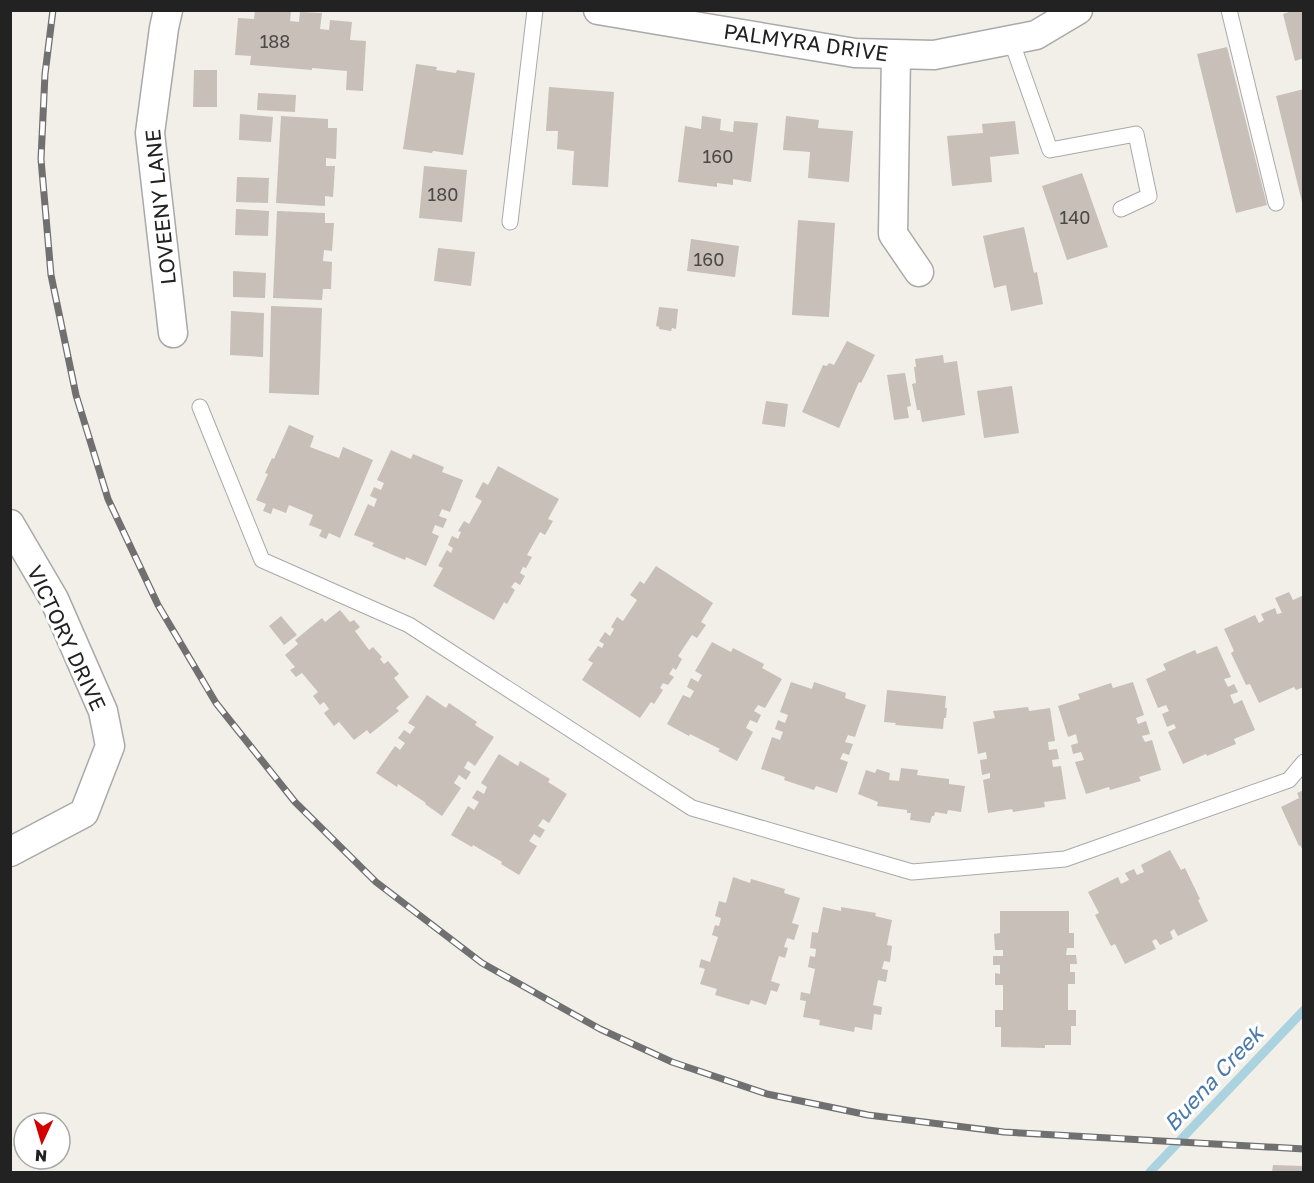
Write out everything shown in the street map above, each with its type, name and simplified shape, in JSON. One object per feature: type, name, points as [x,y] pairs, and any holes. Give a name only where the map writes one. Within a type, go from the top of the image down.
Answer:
[{"type":"street","name":"LOVEENY LANE","points":[[168,10],[150,133],[173,333]]},
{"type":"street","name":"PALMYRA DRIVE","points":[[598,10],[855,53],[934,56],[1036,35],[1078,10]]},
{"type":"street","points":[[896,55],[893,234],[919,272]]},
{"type":"street","name":"VICTORY DRIVE","points":[[10,524],[54,599],[103,711],[110,746],[84,813],[10,852]]},
{"type":"lane","points":[[510,222],[535,10]]},
{"type":"lane","points":[[1229,10],[1276,203]]},
{"type":"lane","points":[[1011,40],[1050,150],[1136,134],[1149,196],[1121,209]]},
{"type":"lane","points":[[200,407],[262,560],[409,625],[692,808],[912,872],[1065,860],[1289,780],[1304,762]]},
{"type":"building","points":[[255,10],[291,10],[290,21],[299,22],[300,12],[322,13],[320,29],[329,30],[330,20],[352,22],[350,40],[366,41],[363,91],[346,90],[347,71],[250,65],[251,56],[235,55],[238,18],[254,19]]},
{"type":"building","points":[[1304,10],[1304,58],[1295,61],[1283,14]]},
{"type":"building","points":[[1227,47],[1267,205],[1236,213],[1197,54]]},
{"type":"building","points":[[416,64],[437,67],[436,70],[475,73],[463,155],[403,149]]},
{"type":"building","points":[[194,70],[217,70],[217,107],[193,107]]},
{"type":"building","points":[[549,87],[614,92],[608,187],[572,185],[574,151],[557,149],[558,131],[546,131]]},
{"type":"building","points":[[1304,89],[1304,205],[1303,206],[1276,96]]},
{"type":"building","points":[[258,93],[296,95],[295,112],[257,110]]},
{"type":"building","points":[[240,114],[273,117],[271,142],[239,140]]},
{"type":"building","points":[[281,116],[328,119],[328,128],[337,128],[336,159],[326,158],[326,166],[335,166],[333,197],[325,196],[325,206],[276,203]]},
{"type":"building","points":[[702,116],[721,119],[720,130],[733,132],[734,121],[758,123],[751,182],[733,179],[733,185],[717,183],[717,187],[678,182],[685,126],[701,129]]},
{"type":"building","points":[[786,116],[819,120],[818,128],[853,131],[849,182],[808,178],[810,152],[783,150]]},
{"type":"building","points":[[1015,121],[1019,154],[990,157],[992,182],[952,186],[947,136],[983,133],[982,124]]},
{"type":"building","points":[[424,166],[467,170],[462,222],[419,218]]},
{"type":"building","points":[[1082,173],[1108,247],[1067,260],[1042,186]]},
{"type":"building","points":[[237,177],[269,178],[268,203],[236,202]]},
{"type":"building","points":[[236,209],[269,211],[268,236],[235,235]]},
{"type":"building","points":[[277,211],[325,213],[325,223],[334,223],[332,251],[324,250],[323,261],[332,262],[331,289],[323,289],[322,300],[273,298]]},
{"type":"building","points":[[798,220],[835,223],[829,317],[792,315]]},
{"type":"building","points":[[1024,227],[1034,273],[1037,272],[1043,304],[1011,311],[1006,285],[994,288],[983,236]]},
{"type":"building","points":[[691,239],[739,246],[735,277],[687,271]]},
{"type":"building","points":[[438,248],[475,252],[471,286],[434,281]]},
{"type":"building","points":[[233,271],[266,273],[265,298],[233,297]]},
{"type":"building","points":[[271,306],[322,308],[319,395],[269,393]]},
{"type":"building","points":[[659,307],[678,309],[676,329],[672,328],[671,331],[659,329],[656,326]]},
{"type":"building","points":[[231,311],[264,313],[263,357],[230,355]]},
{"type":"building","points":[[847,341],[875,355],[861,383],[859,382],[839,428],[802,412],[823,365],[827,366],[829,363],[834,365]]},
{"type":"building","points":[[943,355],[944,363],[957,361],[965,415],[922,422],[912,384],[916,383],[915,359]]},
{"type":"building","points":[[905,373],[911,406],[907,407],[909,418],[894,420],[887,375]]},
{"type":"building","points":[[1012,386],[1019,433],[984,438],[977,391]]},
{"type":"building","points":[[766,401],[788,404],[785,427],[762,424]]},
{"type":"building","points":[[289,425],[314,436],[310,447],[339,458],[343,447],[373,460],[340,538],[329,533],[326,539],[319,536],[322,530],[309,525],[313,515],[289,505],[286,513],[273,508],[271,514],[263,511],[266,504],[256,500],[268,474],[265,473]]},
{"type":"building","points":[[391,450],[411,459],[413,454],[444,467],[442,472],[463,480],[450,512],[442,509],[439,516],[447,519],[443,528],[435,525],[432,533],[439,536],[426,566],[372,546],[374,543],[354,535],[368,504],[374,507],[377,499],[370,496],[374,487],[381,490],[384,483],[377,480]]},
{"type":"building","points":[[498,466],[559,499],[548,519],[553,521],[545,535],[540,532],[527,555],[532,557],[520,573],[525,576],[520,585],[515,582],[511,587],[515,590],[507,604],[504,602],[494,620],[433,586],[443,568],[438,566],[447,550],[451,553],[453,548],[448,545],[452,536],[458,539],[461,532],[458,531],[464,521],[469,524],[482,501],[475,497],[483,482],[488,485]]},
{"type":"building","points":[[656,566],[713,603],[701,622],[706,625],[697,638],[692,635],[678,656],[682,659],[676,670],[673,668],[669,674],[674,677],[668,685],[663,683],[660,688],[663,690],[654,704],[651,702],[640,718],[582,680],[593,663],[588,660],[598,646],[602,648],[604,644],[599,641],[605,632],[610,636],[614,629],[611,627],[617,617],[623,621],[637,600],[630,595],[640,581],[644,584]]},
{"type":"building","points":[[1289,592],[1293,600],[1304,595],[1304,687],[1296,690],[1294,687],[1259,703],[1250,684],[1246,685],[1231,653],[1234,651],[1224,629],[1255,615],[1259,623],[1264,620],[1261,614],[1275,608],[1277,614],[1282,613],[1275,598]]},
{"type":"building","points":[[340,610],[350,622],[354,620],[360,627],[355,631],[369,650],[373,647],[382,657],[380,659],[384,664],[388,661],[399,674],[394,678],[409,697],[396,708],[399,711],[370,734],[367,730],[354,740],[339,722],[334,726],[324,713],[329,709],[324,702],[320,705],[313,696],[318,692],[302,673],[296,677],[290,670],[295,667],[285,655],[298,644],[295,640],[322,618],[325,622]]},
{"type":"building","points":[[281,616],[297,635],[284,645],[269,626]]},
{"type":"building","points":[[712,642],[731,652],[733,648],[764,664],[762,668],[782,679],[765,708],[758,705],[754,711],[761,715],[757,723],[750,720],[746,728],[753,732],[737,761],[718,751],[720,749],[667,724],[683,695],[690,698],[694,691],[687,687],[691,678],[698,682],[702,675],[695,671]]},
{"type":"building","points":[[1217,646],[1231,677],[1224,679],[1228,687],[1234,684],[1238,692],[1230,695],[1234,704],[1242,700],[1255,730],[1234,739],[1236,744],[1183,764],[1168,732],[1176,728],[1174,724],[1167,727],[1162,714],[1169,711],[1166,705],[1158,708],[1146,679],[1166,670],[1163,664],[1195,650],[1197,654]]},
{"type":"building","points":[[791,682],[812,689],[814,682],[846,693],[845,698],[866,705],[855,737],[848,735],[845,742],[853,744],[849,755],[843,753],[840,759],[848,762],[837,793],[816,786],[814,790],[761,769],[772,737],[780,740],[783,732],[775,729],[778,720],[785,723],[788,715],[780,712]]},
{"type":"building","points":[[1133,682],[1144,715],[1136,718],[1138,724],[1146,721],[1150,734],[1142,736],[1145,742],[1152,740],[1161,770],[1139,777],[1141,781],[1086,794],[1075,762],[1084,760],[1081,752],[1073,754],[1071,745],[1078,743],[1076,734],[1068,737],[1058,706],[1080,699],[1078,694],[1111,683],[1113,688]]},
{"type":"building","points":[[887,690],[946,696],[945,708],[947,708],[943,729],[884,722]]},
{"type":"building","points":[[427,695],[446,708],[449,703],[477,722],[475,725],[494,737],[475,766],[468,761],[464,768],[471,772],[466,780],[459,775],[454,783],[461,788],[442,816],[398,784],[397,787],[376,773],[395,746],[400,750],[405,743],[398,738],[404,730],[410,734],[415,727],[408,723]]},
{"type":"building","points":[[1028,707],[1029,711],[1050,708],[1055,741],[1048,742],[1049,750],[1057,749],[1059,759],[1052,760],[1053,767],[1061,766],[1066,799],[1044,802],[1045,807],[988,813],[983,780],[990,778],[990,773],[982,775],[980,760],[987,759],[986,752],[978,754],[973,722],[995,718],[993,711]]},
{"type":"building","points":[[499,754],[518,766],[520,761],[550,779],[548,782],[567,794],[549,823],[543,819],[538,826],[545,830],[540,838],[534,834],[529,841],[537,846],[519,875],[501,864],[502,862],[451,835],[468,806],[474,810],[479,802],[472,798],[477,790],[484,794],[487,787],[481,783]]},
{"type":"building","points":[[901,768],[918,770],[917,775],[949,779],[949,784],[965,786],[961,812],[948,810],[947,814],[935,812],[930,823],[910,820],[911,813],[907,813],[907,810],[877,806],[878,802],[858,794],[866,770],[875,773],[877,769],[890,773],[889,780],[899,781]]},
{"type":"building","points":[[1304,790],[1304,852],[1281,807],[1299,798],[1297,793]]},
{"type":"building","points":[[1170,850],[1181,870],[1185,868],[1208,921],[1178,936],[1174,929],[1170,932],[1173,939],[1160,945],[1156,939],[1152,941],[1156,949],[1125,964],[1115,944],[1111,946],[1095,915],[1099,913],[1088,892],[1118,877],[1121,884],[1129,880],[1125,873],[1134,869],[1137,875],[1144,872],[1141,865]]},
{"type":"building","points":[[733,877],[750,883],[751,879],[785,889],[784,893],[800,898],[792,923],[799,925],[794,940],[787,938],[784,947],[788,948],[785,958],[779,956],[771,981],[780,984],[777,992],[771,990],[766,1005],[751,1000],[749,1005],[715,995],[717,989],[700,984],[705,969],[699,967],[701,959],[710,962],[718,937],[712,935],[715,925],[719,926],[721,918],[715,916],[719,901],[726,903]]},
{"type":"building","points":[[823,907],[841,911],[841,907],[876,913],[875,916],[892,920],[887,945],[892,946],[890,962],[884,961],[882,969],[888,970],[886,982],[878,980],[873,1005],[882,1007],[881,1015],[874,1014],[872,1030],[855,1027],[854,1032],[819,1025],[820,1020],[803,1017],[806,1001],[800,1000],[801,992],[810,994],[815,969],[808,967],[810,956],[815,957],[816,949],[810,948],[812,932],[818,933]]},
{"type":"building","points":[[1000,911],[1069,911],[1069,933],[1074,933],[1074,948],[1067,948],[1066,955],[1076,955],[1077,964],[1070,964],[1070,972],[1075,972],[1075,984],[1068,984],[1068,1010],[1076,1010],[1076,1026],[1071,1026],[1071,1045],[1045,1045],[1045,1048],[1001,1047],[1001,1027],[995,1027],[995,1010],[1003,1010],[1003,985],[995,985],[995,973],[1000,974],[1000,965],[993,965],[993,956],[1003,956],[1003,950],[995,950],[994,934],[1000,933]]},
{"type":"building","points":[[1273,1165],[1304,1166],[1304,1172],[1272,1172]]},
{"type":"waterway","name":"Buena Creek","points":[[1150,1172],[1304,1010]]},
{"type":"railway","points":[[53,10],[45,74],[41,159],[51,275],[76,395],[108,499],[158,605],[216,703],[295,802],[376,882],[482,963],[600,1029],[672,1062],[767,1094],[868,1115],[1004,1132],[1304,1149]]}]
